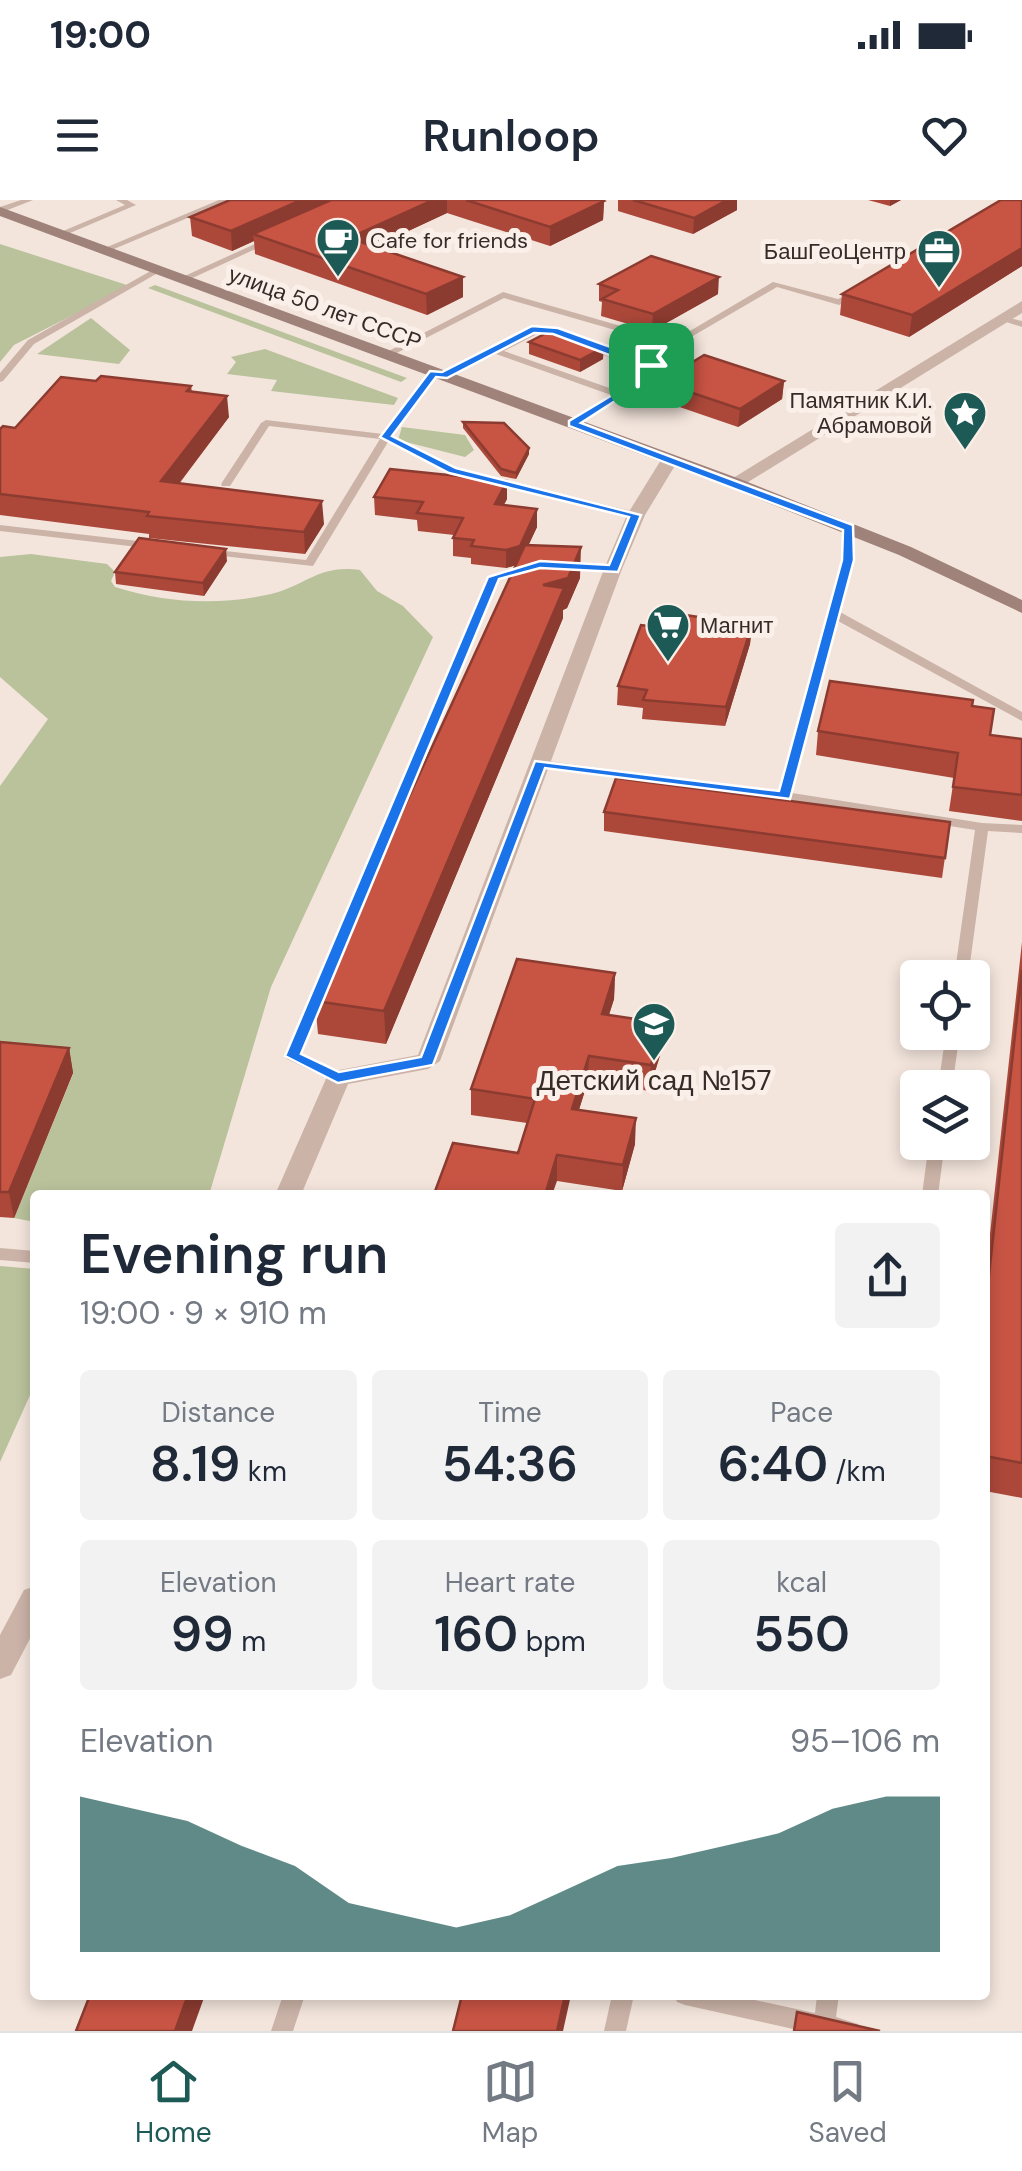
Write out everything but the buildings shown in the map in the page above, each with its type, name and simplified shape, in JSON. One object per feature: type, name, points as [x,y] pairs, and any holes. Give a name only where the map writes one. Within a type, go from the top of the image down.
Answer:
[{"type":"main road","name":"улица 50 лет СССР","points":[[0,211],[849,528],[1022,607]]},
{"type":"street","points":[[734,484],[1022,306]]},
{"type":"street","points":[[290,1190],[338,1078],[428,1062],[614,569],[636,515],[670,459]]},
{"type":"street","points":[[0,1664],[30,1608]]},
{"type":"lane","points":[[0,211],[29,200]]},
{"type":"lane","points":[[60,234],[132,205],[120,200]]},
{"type":"lane","points":[[104,250],[226,200]]},
{"type":"lane","points":[[184,280],[277,238]]},
{"type":"lane","points":[[0,379],[31,342],[73,314],[159,270]]},
{"type":"lane","points":[[386,355],[503,295],[674,344],[776,284],[839,302],[876,282]]},
{"type":"lane","points":[[1004,318],[1022,324]]},
{"type":"lane","points":[[193,550],[309,564],[386,437],[438,374],[542,328],[658,370],[572,423]]},
{"type":"lane","points":[[493,350],[620,396]]},
{"type":"lane","points":[[226,484],[266,424],[386,437],[452,471],[636,515]]},
{"type":"lane","points":[[0,528],[174,548]]},
{"type":"lane","points":[[785,796],[848,560],[849,528]]},
{"type":"lane","points":[[338,1078],[292,1056],[494,577],[540,565],[614,569]]},
{"type":"lane","points":[[834,614],[1022,717]]},
{"type":"lane","points":[[540,764],[1022,830]]},
{"type":"lane","points":[[964,960],[982,827]]},
{"type":"lane","points":[[931,1190],[935,1160]]},
{"type":"lane","points":[[0,1254],[30,1257]]},
{"type":"lane","points":[[282,2031],[292,2000]]},
{"type":"lane","points":[[614,2031],[622,2000]]},
{"type":"lane","points":[[707,2000],[850,2031]]},
{"type":"lane","points":[[824,2026],[827,2000]]},
{"type":"green space","points":[[0,244],[130,286],[14,345],[0,362]]},
{"type":"green space","points":[[155,285],[407,378],[401,382],[148,288]]},
{"type":"green space","points":[[91,318],[130,350],[119,364],[37,354]]},
{"type":"green space","points":[[265,349],[398,398],[394,405],[271,391],[277,380],[227,374],[236,362],[231,357]]},
{"type":"green space","points":[[402,427],[465,435],[474,450],[465,457],[398,440]]},
{"type":"green space","points":[[31,554],[107,564],[115,572],[111,581],[115,587],[153,597],[192,601],[251,598],[334,570],[360,570],[377,591],[403,606],[433,637],[271,987],[210,1190],[30,1190],[30,1221],[14,1218],[73,1074],[0,1067],[0,786],[48,719],[0,677],[0,557]]},
{"type":"green space","points":[[0,1266],[30,1269],[30,1395],[0,1462]]},
{"type":"place","name":"Cafe for friends","points":[[338,278]]},
{"type":"place","name":"БашГеоЦентр","points":[[939,289]]},
{"type":"place","name":"Памятник К.И. Абрамовой","points":[[965,451]]},
{"type":"place","name":"Магнит","points":[[668,663]]},
{"type":"place","name":"Детский сад №157","points":[[654,1062]]},
{"type":"route","points":[[532,330],[554,330],[651,365],[658,370],[655,375],[572,423],[849,528],[848,560],[785,796],[540,764],[428,1062],[338,1078],[292,1056],[494,577],[540,565],[614,569],[636,515],[452,471],[386,437],[434,373],[443,376],[532,330]]}]
